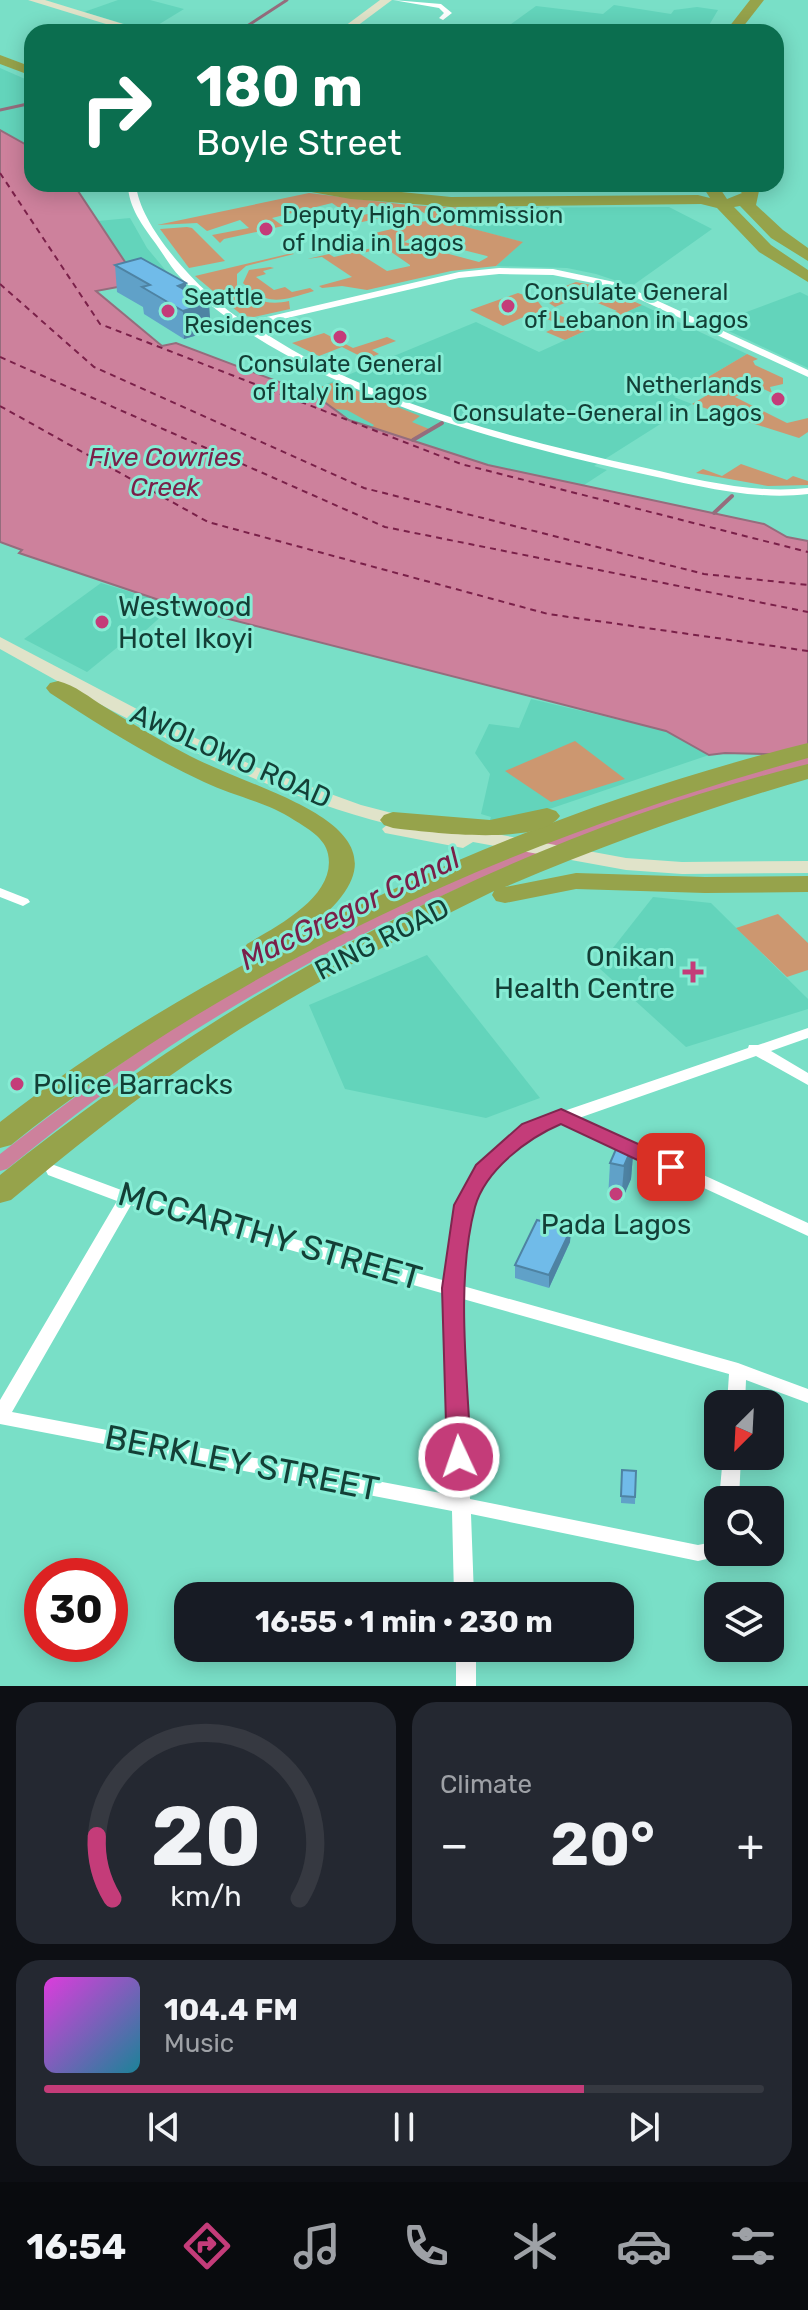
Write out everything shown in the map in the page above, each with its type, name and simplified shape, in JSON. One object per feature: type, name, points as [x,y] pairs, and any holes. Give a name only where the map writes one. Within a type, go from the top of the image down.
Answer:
[{"type":"highway","points":[[725,24],[744,0]]},
{"type":"highway","points":[[738,24],[757,0]]},
{"type":"highway","points":[[0,53],[24,63]]},
{"type":"highway","points":[[0,59],[24,69]]},
{"type":"highway","points":[[340,192],[451,202],[544,203],[671,198],[689,192]]},
{"type":"highway","points":[[383,192],[475,198],[657,192]]},
{"type":"highway","points":[[697,192],[725,228],[762,257],[806,271]]},
{"type":"highway","points":[[700,192],[727,204],[738,192]]},
{"type":"highway","points":[[715,192],[741,229],[806,271]]},
{"type":"highway","points":[[729,192],[749,220],[806,271]]},
{"type":"highway","points":[[743,192],[748,206],[806,271]]},
{"type":"highway","points":[[31,1112],[50,1087],[128,1026],[285,934],[327,900],[342,868],[336,843],[325,830],[300,812],[225,782],[117,727],[58,688]]},
{"type":"highway","points":[[393,820],[488,828],[536,821],[693,766],[808,736]]},
{"type":"highway","name":"RING ROAD","points":[[0,1138],[31,1112],[149,1032],[210,995],[400,895],[599,812],[689,782],[808,750]]},
{"type":"highway","name":"RING ROAD","points":[[0,1192],[126,1091],[237,1018],[353,952],[594,839],[700,802],[808,771]]},
{"type":"highway","points":[[193,1048],[303,997],[396,946],[505,895],[539,883],[576,878],[740,886],[808,884]]},
{"type":"main road","points":[[33,0],[116,24]]},
{"type":"main road","points":[[353,24],[387,0]]},
{"type":"main road","name":"AWOLOWO ROAD","points":[[0,642],[170,733],[241,767],[318,797],[393,820],[576,860],[685,877],[808,876]]},
{"type":"main road","name":"AWOLOWO ROAD","points":[[0,654],[58,688],[225,772],[286,796],[383,827],[492,843]]},
{"type":"main road","name":"AWOLOWO ROAD","points":[[576,860],[682,868],[808,867]]},
{"type":"street","points":[[397,0],[441,6],[448,13],[443,18]]},
{"type":"street","points":[[132,192],[152,236],[198,291],[244,325],[344,378],[501,435],[577,456],[723,487],[778,492],[808,491]]},
{"type":"street","points":[[244,325],[447,277],[499,271],[553,272],[616,285],[808,374]]},
{"type":"street","points":[[0,892],[23,902]]},
{"type":"street","points":[[464,1582],[454,1288],[465,1205],[484,1171],[529,1129],[808,1033]]},
{"type":"street","points":[[755,1049],[808,1080]]},
{"type":"street","points":[[561,1116],[808,1230]]},
{"type":"street","name":"MCCARTHY STREET","points":[[54,1171],[127,1198],[738,1370],[808,1396]]},
{"type":"street","points":[[0,1416],[127,1198]]},
{"type":"street","points":[[737,1390],[738,1370]]},
{"type":"street","name":"BERKLEY STREET","points":[[0,1416],[704,1552]]},
{"type":"street","points":[[466,1662],[466,1686]]},
{"type":"shaded area","points":[[118,0],[150,0],[184,9],[159,24],[124,24],[84,12]]},
{"type":"shaded area","points":[[614,5],[671,14],[674,10],[697,7],[718,10],[710,24],[511,24],[536,6],[603,14]]},
{"type":"shaded area","points":[[0,68],[24,78],[24,144],[0,130]]},
{"type":"shaded area","points":[[309,193],[408,205],[466,208],[436,219],[523,242],[496,266],[451,271],[367,290],[342,286],[322,288],[319,286],[352,277],[322,257],[307,259],[329,254],[334,257],[385,245],[383,243],[387,241],[375,233],[434,219],[419,210],[362,222],[355,217],[384,210],[375,205],[345,212],[332,203],[272,218],[283,226],[224,239],[220,243],[212,235],[249,228],[240,220],[207,231],[197,223],[157,225]],"holes":[[[412,237],[487,256],[488,257],[479,262],[404,242]],[[384,247],[410,265],[410,266],[387,271],[360,254]]]},
{"type":"shaded area","points":[[669,207],[712,229],[632,286],[567,268],[496,266],[522,242],[435,219],[466,208]]},
{"type":"shaded area","points":[[130,218],[147,248],[172,278],[139,283],[98,221]]},
{"type":"shaded area","points":[[192,228],[225,261],[189,268],[160,229]]},
{"type":"shaded area","points":[[292,253],[246,266],[237,274],[237,285],[249,295],[267,302],[289,301],[290,309],[254,317],[243,316],[195,276]]},
{"type":"shaded area","points":[[274,268],[256,277],[274,290],[285,287],[292,292],[310,288],[314,291],[276,300],[260,296],[243,283],[249,270]]},
{"type":"shaded area","points":[[576,282],[601,287],[642,305],[565,340],[546,332],[561,325],[533,313],[503,326],[470,310],[518,293],[536,299],[543,308],[584,326],[617,311],[581,296],[555,307],[549,303],[563,287]]},
{"type":"shaded area","points":[[800,292],[808,296],[808,368],[714,324]]},
{"type":"shaded area","points":[[642,305],[747,354],[674,397],[692,404],[594,466],[607,470],[584,485],[488,465],[357,423],[307,392],[476,322],[539,352]]},
{"type":"shaded area","points":[[324,333],[353,348],[387,337],[396,341],[372,350],[379,354],[366,359],[342,347],[319,356],[292,343]]},
{"type":"shaded area","points":[[747,354],[758,359],[753,361],[755,365],[783,378],[783,384],[770,387],[772,393],[757,386],[737,393],[739,395],[735,397],[787,423],[808,418],[808,432],[799,438],[692,404],[721,387],[703,380]]},
{"type":"shaded area","points":[[335,382],[420,416],[412,422],[429,429],[411,440],[372,427],[374,425],[347,410],[333,409],[307,392]]},
{"type":"shaded area","points":[[741,464],[787,480],[793,476],[808,481],[808,485],[768,486],[696,473],[703,469],[722,476]]},
{"type":"shaded area","name":"Westwood Hotel Ikoyi","points":[[101,583],[174,605],[137,638],[119,646],[87,672],[24,639]]},
{"type":"shaded area","points":[[531,699],[666,731],[709,755],[508,823],[488,825],[491,817],[481,814],[490,774],[475,753],[489,724],[519,728]]},
{"type":"shaded area","points":[[575,741],[625,779],[551,802],[505,771]]},
{"type":"shaded area","name":"Onikan Health Centre","points":[[653,897],[711,903],[808,999],[808,1009],[686,1047],[598,967]]},
{"type":"shaded area","points":[[778,914],[808,943],[808,970],[787,977],[736,928]]},
{"type":"shaded area","points":[[427,955],[540,1098],[486,1118],[345,1089],[309,1005]]},
{"type":"water","name":"Five Cowries Creek","points":[[0,130],[24,144],[24,192],[79,192],[139,283],[96,291],[162,346],[176,343],[316,396],[349,420],[488,465],[764,524],[787,537],[808,541],[808,755],[709,755],[666,731],[174,605],[19,553],[22,550],[0,542]]},
{"type":"building","points":[[141,258],[186,283],[178,286],[209,303],[183,311],[142,287],[150,285],[115,265]]},
{"type":"building","points":[[620,1140],[634,1143],[624,1166],[610,1163]]},
{"type":"building","points":[[537,1220],[571,1229],[549,1275],[515,1265]]},
{"type":"building","points":[[622,1470],[636,1471],[635,1497],[621,1496]]},
{"type":"waterway","points":[[250,24],[287,0]]},
{"type":"waterway","points":[[0,110],[24,105]]},
{"type":"waterway","points":[[413,440],[442,423]]},
{"type":"waterway","points":[[714,513],[732,496]]},
{"type":"waterway","name":"MacGregor Canal","points":[[0,1164],[90,1094],[183,1029],[281,971],[382,918],[485,870],[591,829],[699,792],[808,761]]},
{"type":"ferry route","points":[[0,173],[100,324],[461,464],[808,552]]},
{"type":"ferry route","points":[[0,284],[94,367],[364,488],[704,574],[808,585]]},
{"type":"ferry route","points":[[0,357],[385,527],[808,612]]},
{"type":"ferry route","points":[[0,406],[208,522],[548,614],[808,651]]},
{"type":"place","name":"Deputy High Commission of India in Lagos","points":[[266,229]]},
{"type":"place","name":"Consulate General of Lebanon in Lagos","points":[[508,306]]},
{"type":"place","name":"Seattle Residences","points":[[168,311]]},
{"type":"place","name":"Consulate General of Italy in Lagos","points":[[340,337]]},
{"type":"place","name":"Netherlands Consulate-General in Lagos","points":[[778,399]]},
{"type":"place","name":"Westwood Hotel Ikoyi","points":[[102,622]]},
{"type":"place","name":"Onikan Health Centre","points":[[693,972]]},
{"type":"place","name":"Police Barracks","points":[[17,1084]]},
{"type":"place","name":"Pada Lagos","points":[[616,1194]]},
{"type":"route","points":[[459,1457],[454,1288],[456,1258],[465,1205],[484,1171],[529,1129],[561,1116],[671,1167]]}]
